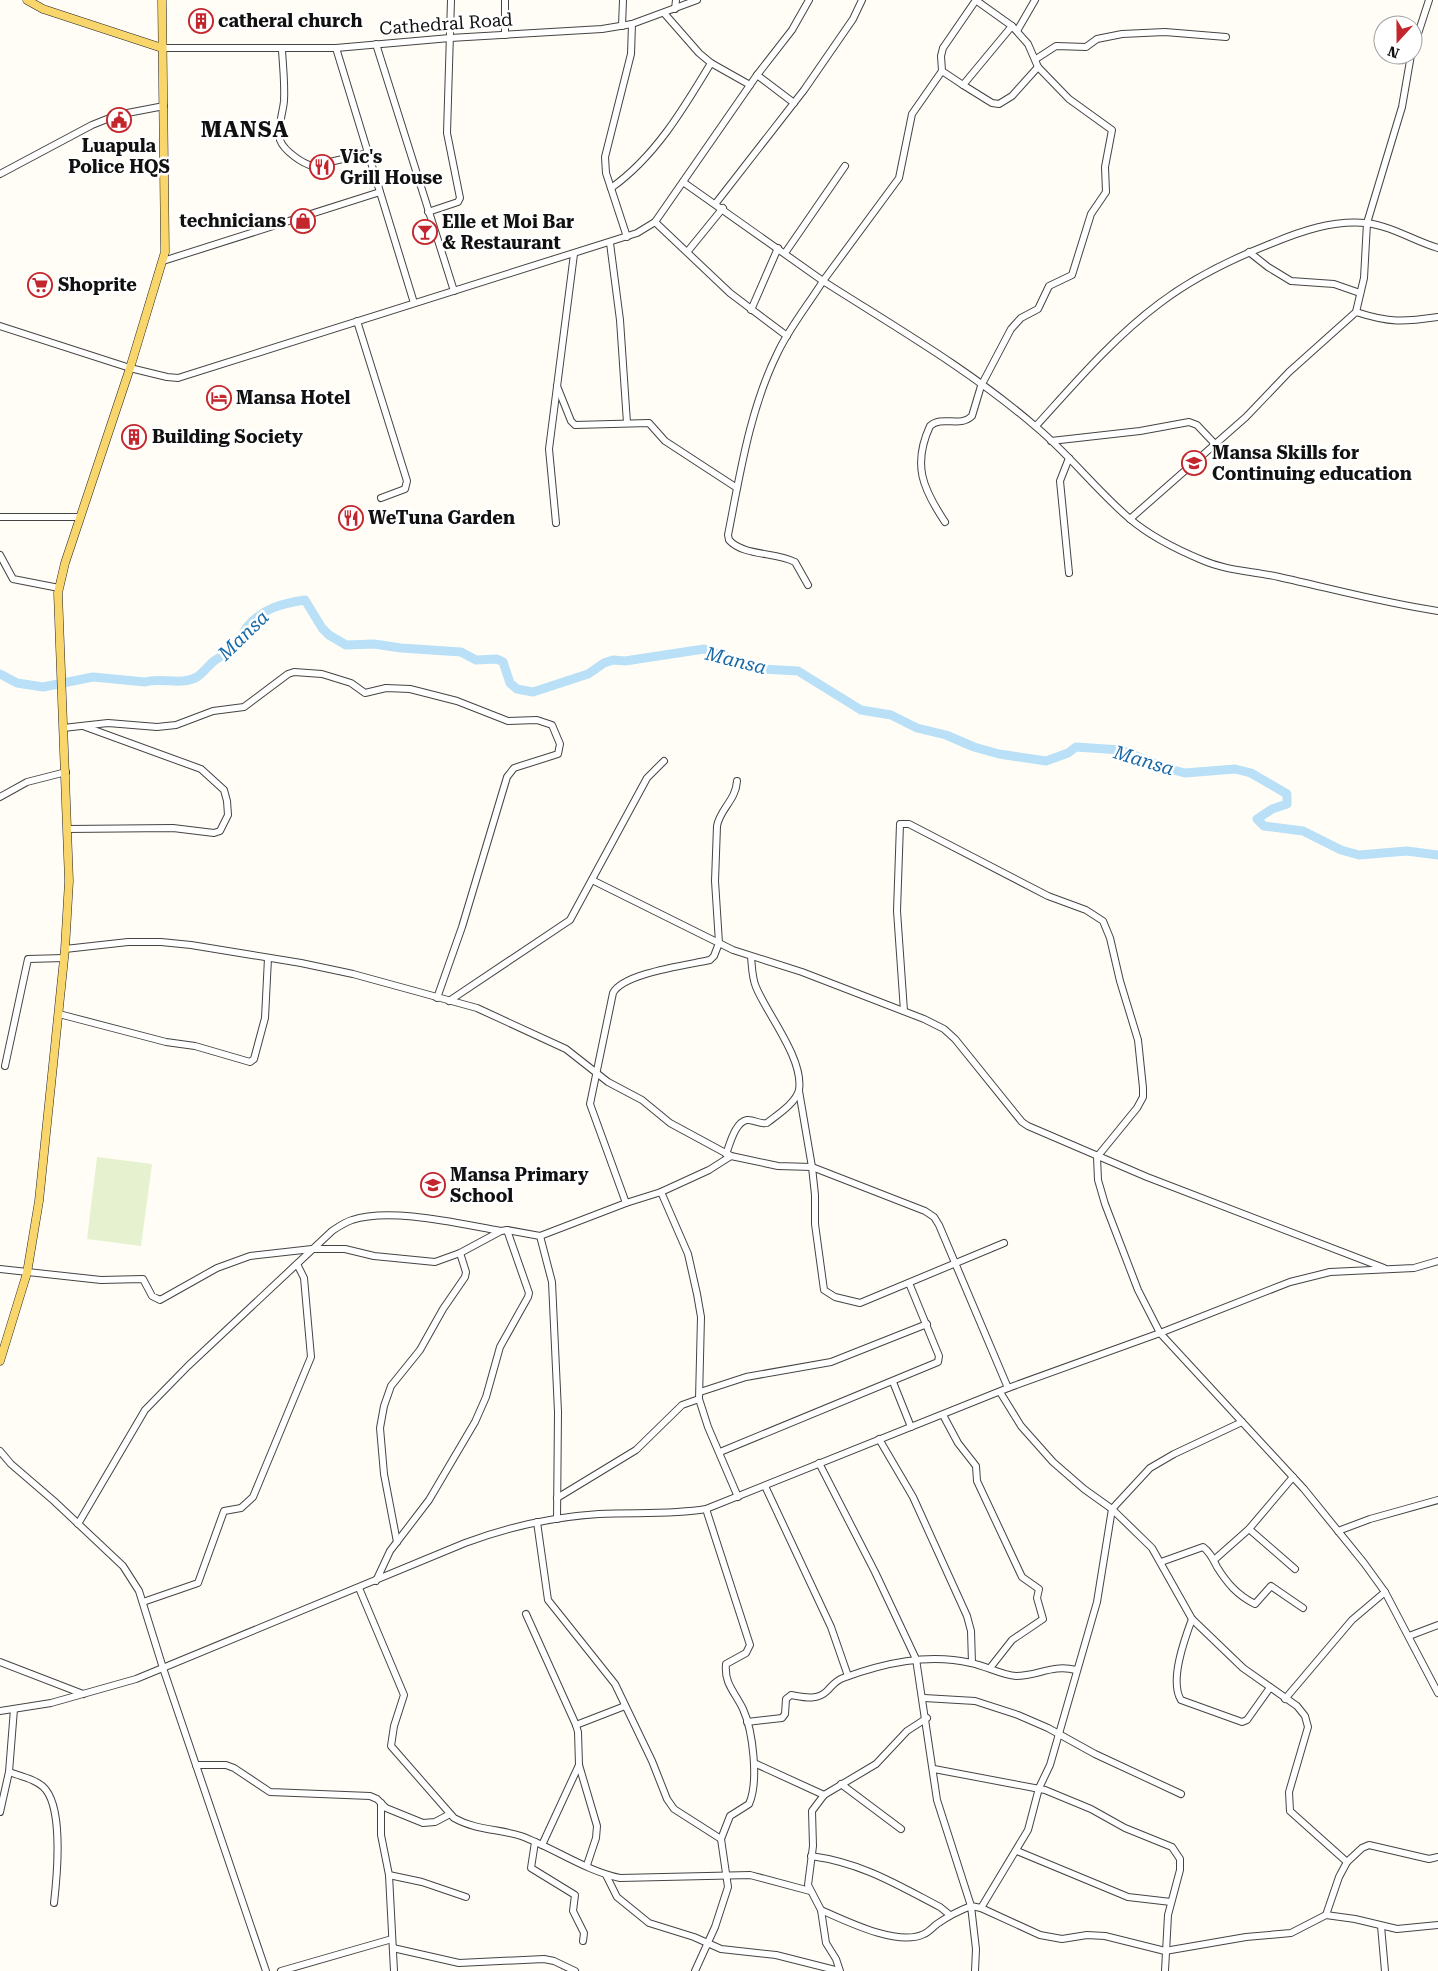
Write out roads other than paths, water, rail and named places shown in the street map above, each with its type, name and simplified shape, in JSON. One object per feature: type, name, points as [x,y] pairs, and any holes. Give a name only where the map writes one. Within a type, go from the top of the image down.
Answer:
[{"type":"main road","points":[[28,0],[43,9],[162,48]]},
{"type":"main road","points":[[0,1361],[27,1273],[40,1194],[66,949],[69,899],[66,772],[60,666],[59,588],[80,517],[130,368],[163,261],[166,243],[162,0]]},
{"type":"street","points":[[428,212],[460,200],[447,133],[451,0]]},
{"type":"street","points":[[505,0],[505,35]]},
{"type":"street","points":[[622,26],[623,0]]},
{"type":"street","points":[[676,0],[676,9]]},
{"type":"street","name":"Cathedral Road","points":[[162,48],[282,50],[336,48],[622,26],[676,9],[697,0]]},
{"type":"street","points":[[0,326],[130,368],[167,378],[178,378],[627,237],[654,222],[757,75],[792,30],[810,0]]},
{"type":"street","points":[[716,203],[794,103],[835,46],[862,0]]},
{"type":"street","points":[[808,585],[796,562],[774,554],[754,552],[737,546],[729,540],[737,488],[762,390],[787,336],[823,281],[899,178],[912,114],[942,71],[941,56],[943,48],[977,0],[1017,31],[1028,44],[1038,67],[1070,99],[1112,130],[1105,167],[1106,192],[1091,214],[1072,274],[1049,286],[1038,309],[1021,318],[1011,329],[981,386],[972,416],[962,422],[939,421],[930,426],[927,433],[921,463],[923,485],[945,522]]},
{"type":"street","points":[[1017,31],[1035,0]]},
{"type":"street","points":[[1423,18],[1429,0]]},
{"type":"street","points":[[664,13],[699,54],[750,85]]},
{"type":"street","points":[[627,237],[611,188],[605,157],[630,54],[632,24]]},
{"type":"street","points":[[963,85],[1012,26]]},
{"type":"street","points":[[1036,59],[1056,46],[1086,47],[1097,39],[1122,34],[1165,32],[1226,37]]},
{"type":"street","points":[[376,44],[454,291]]},
{"type":"street","points":[[336,48],[414,303]]},
{"type":"street","points":[[282,50],[284,100],[280,139],[284,146],[306,165],[313,166],[368,153]]},
{"type":"street","points":[[611,188],[637,168],[651,152],[711,63]]},
{"type":"street","points":[[1130,519],[1215,444],[1295,366],[1356,312],[1364,278],[1366,223],[1402,107],[1409,65]]},
{"type":"street","points":[[942,71],[992,102],[999,104],[1012,96],[1038,67]]},
{"type":"street","points":[[757,75],[794,103]]},
{"type":"street","points":[[0,174],[92,125],[117,115],[164,106]]},
{"type":"street","points":[[785,253],[845,166]]},
{"type":"street","points":[[683,182],[716,203],[823,281],[945,359],[1036,426],[1130,519],[1161,539],[1200,560],[1219,567],[1276,576],[1361,598],[1437,609]]},
{"type":"street","points":[[163,261],[380,192]]},
{"type":"street","points":[[688,251],[723,208]]},
{"type":"street","points":[[654,222],[751,310],[787,336]]},
{"type":"street","points":[[1036,426],[1094,361],[1131,326],[1161,302],[1205,274],[1249,252],[1325,225],[1366,223],[1392,230],[1438,248]]},
{"type":"street","points":[[610,243],[620,320],[627,423]]},
{"type":"street","points":[[751,310],[778,248]]},
{"type":"street","points":[[1249,252],[1276,273],[1291,281],[1334,284],[1360,292]]},
{"type":"street","points":[[556,524],[549,449],[574,254]]},
{"type":"street","points":[[1356,312],[1391,322],[1438,318]]},
{"type":"street","points":[[357,321],[407,481],[405,489],[401,492],[381,498]]},
{"type":"street","points":[[556,384],[569,416],[575,425],[649,423],[665,441],[737,488]]},
{"type":"street","points":[[1051,441],[1140,431],[1188,422],[1197,424],[1215,444]]},
{"type":"street","points":[[1069,458],[1060,480],[1069,573]]},
{"type":"street","points":[[0,517],[80,517]]},
{"type":"street","points":[[0,555],[13,579],[59,588]]},
{"type":"street","points":[[63,728],[108,723],[157,727],[176,725],[213,711],[239,709],[288,674],[304,672],[322,674],[351,683],[365,693],[386,688],[410,689],[457,701],[508,722],[537,720],[552,725],[560,744],[558,754],[514,768],[507,777],[462,926],[437,998]]},
{"type":"street","points":[[67,829],[173,828],[214,832],[220,831],[228,815],[224,790],[201,769],[82,726]]},
{"type":"street","points":[[449,1000],[570,920],[647,778],[664,761]]},
{"type":"street","points":[[0,797],[27,782],[66,772]]},
{"type":"street","points":[[626,1203],[590,1104],[616,987],[655,971],[710,960],[718,943],[715,881],[716,826],[718,818],[734,795],[737,782]]},
{"type":"street","points":[[904,1011],[897,910],[900,824],[909,824],[1048,896],[1098,916],[1103,921],[1110,938],[1120,981],[1138,1040],[1143,1097],[1137,1108],[1097,1157],[1098,1180],[1105,1204],[1138,1290],[1160,1333],[1293,1477],[1385,1592],[1438,1694]]},
{"type":"street","points":[[592,880],[718,943],[751,957],[802,972],[937,1025],[955,1039],[1022,1122],[1097,1157],[1387,1269]]},
{"type":"street","points":[[66,949],[128,942],[161,942],[268,958],[353,974],[449,1000],[491,1014],[566,1049],[597,1073],[642,1100],[670,1124],[728,1155],[778,1166],[812,1167],[926,1211],[934,1217],[939,1225],[1008,1388]]},
{"type":"street","points":[[751,957],[756,987],[780,1028],[798,1078],[816,1195],[814,1224],[824,1290],[834,1297],[860,1303],[1004,1243]]},
{"type":"street","points":[[5,1066],[28,959],[64,958]]},
{"type":"street","points":[[59,1014],[166,1042],[195,1046],[250,1062],[254,1059],[265,1018],[268,958]]},
{"type":"street","points":[[78,1524],[142,1414],[188,1366],[312,1249],[332,1231],[350,1220],[371,1216],[403,1216],[540,1236],[626,1203],[661,1192],[709,1170],[728,1155],[737,1128],[742,1123],[749,1120],[767,1124],[793,1100],[799,1091]]},
{"type":"street","points":[[661,1192],[688,1254],[697,1294],[701,1317],[700,1396],[738,1497]]},
{"type":"street","points":[[0,1269],[117,1281],[143,1279],[152,1296],[160,1300],[234,1260],[269,1252],[346,1249],[418,1262],[443,1261],[504,1231]]},
{"type":"street","points":[[376,1581],[390,1551],[429,1500],[475,1422],[486,1397],[500,1347],[528,1297],[529,1293],[504,1231]]},
{"type":"street","points":[[540,1236],[552,1282],[558,1412],[557,1519]]},
{"type":"street","points":[[397,1542],[384,1474],[380,1428],[384,1406],[391,1386],[420,1350],[443,1309],[465,1277],[466,1272],[460,1253]]},
{"type":"street","points":[[0,1711],[46,1704],[84,1695],[163,1668],[491,1533],[537,1522],[599,1514],[677,1513],[706,1509],[1008,1388],[1160,1333],[1290,1282],[1330,1272],[1414,1268],[1438,1261]]},
{"type":"street","points":[[143,1602],[198,1583],[224,1511],[241,1508],[253,1497],[311,1357],[304,1278],[297,1264]]},
{"type":"street","points":[[720,1452],[938,1362],[939,1356],[910,1283]]},
{"type":"street","points":[[557,1498],[636,1450],[682,1405],[700,1396],[746,1378],[831,1362],[927,1324]]},
{"type":"street","points":[[893,1382],[911,1427]]},
{"type":"street","points":[[1000,1392],[1021,1426],[1053,1462],[1084,1489],[1112,1508],[1152,1548],[1192,1619],[1243,1668],[1269,1689],[1297,1706],[1305,1716],[1308,1727],[1289,1792],[1290,1811],[1347,1862]]},
{"type":"street","points":[[943,1415],[958,1443],[976,1466],[977,1481],[1022,1577],[1039,1590],[1037,1598],[1043,1619],[1012,1640],[990,1668]]},
{"type":"street","points":[[981,1908],[1028,1830],[1039,1788],[1050,1766],[1098,1593],[1112,1508],[1150,1468],[1242,1422]]},
{"type":"street","points":[[879,1439],[913,1497],[966,1616],[972,1640],[972,1663]]},
{"type":"street","points":[[0,1451],[11,1464],[123,1566],[133,1579],[143,1602],[163,1668],[266,1971]]},
{"type":"street","points":[[819,1463],[875,1572],[916,1659],[927,1718],[937,1800],[970,1906],[976,1948],[975,1971]]},
{"type":"street","points":[[1214,1560],[1249,1529],[1293,1477]]},
{"type":"street","points":[[765,1486],[831,1627],[848,1676]]},
{"type":"street","points":[[1338,1531],[1370,1519],[1438,1500]]},
{"type":"street","points":[[695,1971],[708,1944],[725,1898],[728,1874],[721,1839],[730,1816],[745,1807],[751,1799],[754,1763],[747,1722],[742,1706],[727,1684],[725,1668],[727,1662],[746,1653],[750,1645],[706,1509]]},
{"type":"street","points":[[537,1522],[548,1600],[605,1669],[615,1684],[652,1761],[667,1799],[674,1809],[721,1839]]},
{"type":"street","points":[[1249,1529],[1295,1569]]},
{"type":"street","points":[[1161,1562],[1203,1547],[1214,1560],[1225,1579],[1242,1597],[1255,1604],[1271,1586],[1303,1608]]},
{"type":"street","points":[[359,1588],[404,1694],[394,1726],[391,1746],[450,1814],[468,1825],[519,1836],[535,1842],[606,1875],[631,1880],[728,1874],[750,1875],[810,1891]]},
{"type":"street","points":[[1285,1699],[1352,1620],[1385,1592]]},
{"type":"street","points":[[526,1614],[578,1732],[580,1765],[597,1826],[596,1838],[587,1865]]},
{"type":"street","points":[[1192,1619],[1178,1668],[1178,1696],[1181,1700],[1242,1722],[1247,1720],[1269,1689]]},
{"type":"street","points":[[1409,1636],[1438,1625]]},
{"type":"street","points":[[747,1722],[782,1718],[785,1714],[787,1697],[816,1697],[824,1694],[836,1680],[916,1659],[945,1658],[972,1663],[1013,1676],[1048,1668],[1064,1667],[1076,1670]]},
{"type":"street","points":[[0,1662],[84,1695]]},
{"type":"street","points":[[924,1698],[975,1701],[1018,1715],[1059,1734],[1094,1754],[1181,1794]]},
{"type":"street","points":[[576,1725],[625,1706]]},
{"type":"street","points":[[0,1812],[9,1772],[14,1709]]},
{"type":"street","points":[[840,1971],[836,1959],[826,1943],[821,1910],[810,1891],[808,1878],[812,1856],[811,1815],[814,1806],[824,1795],[876,1764],[907,1731],[927,1718]]},
{"type":"street","points":[[754,1763],[824,1795]]},
{"type":"street","points":[[196,1765],[226,1765],[234,1768],[270,1792],[370,1796],[394,1812],[423,1823],[435,1822],[450,1814]]},
{"type":"street","points":[[542,1845],[580,1765]]},
{"type":"street","points":[[934,1769],[1039,1788],[1172,1847],[1180,1859],[1180,1870],[1168,1915],[1165,1971]]},
{"type":"street","points":[[9,1772],[43,1787],[49,1796],[55,1817],[58,1849],[54,1904]]},
{"type":"street","points":[[841,1784],[901,1830]]},
{"type":"street","points":[[381,1803],[381,1835],[389,1875],[394,1971]]},
{"type":"street","points":[[535,1842],[531,1868],[575,1895],[573,1911],[584,1933],[583,1941]]},
{"type":"street","points":[[1326,1915],[1339,1877],[1347,1862],[1362,1848],[1369,1845],[1429,1860],[1438,1857]]},
{"type":"street","points":[[1017,1851],[1128,1897],[1171,1902]]},
{"type":"street","points":[[812,1856],[845,1862],[863,1868],[940,1907],[950,1915]]},
{"type":"street","points":[[389,1875],[422,1882],[466,1897]]},
{"type":"street","points":[[606,1875],[617,1897],[649,1923],[730,1951],[776,1955],[840,1971]]},
{"type":"street","points":[[821,1910],[875,1932],[898,1936],[925,1934],[950,1915],[970,1906],[981,1908],[1040,1935],[1062,1939],[1087,1935],[1106,1936],[1165,1951],[1246,1937],[1291,1933],[1326,1915],[1355,1919],[1397,1929],[1438,1925]]},
{"type":"street","points":[[1381,1926],[1385,1971]]},
{"type":"street","points":[[281,1971],[392,1938]]},
{"type":"street","points":[[393,1948],[459,1963],[544,1959],[554,1961],[575,1971]]},
{"type":"waterway","name":"Mansa","points":[[0,674],[17,683],[43,687],[93,677],[145,682],[191,680],[216,660],[230,652],[247,627],[266,611],[281,605],[305,600],[322,628],[329,635],[346,645],[374,644],[401,648],[461,652],[476,660],[497,659],[503,662],[510,683],[517,689],[533,692],[588,674],[604,663],[613,660],[625,661],[704,649],[761,669],[798,671],[861,710],[891,715],[917,728],[946,735],[974,747],[999,754],[1046,761],[1068,753],[1076,747],[1121,750],[1166,768],[1185,773],[1235,769],[1251,773],[1287,794],[1287,804],[1272,809],[1257,819],[1264,826],[1303,831],[1341,850],[1359,855],[1407,851],[1438,855]]},
{"type":"place","name":"catheral church","points":[[201,21]]},
{"type":"place","name":"Luapula Police HQS","points":[[119,120]]},
{"type":"place","name":"Vic's Grill House","points":[[322,167]]},
{"type":"place","name":"technicians","points":[[303,221]]},
{"type":"place","name":"Elle et Moi Bar & Restaurant","points":[[425,232]]},
{"type":"place","name":"Shoprite","points":[[40,285]]},
{"type":"place","name":"Mansa Hotel","points":[[219,398]]},
{"type":"place","name":"Building Society","points":[[134,437]]},
{"type":"place","name":"Mansa Skills for Continuing education","points":[[1194,463]]},
{"type":"place","name":"WeTuna Garden","points":[[351,518]]},
{"type":"place","name":"Mansa Primary School","points":[[433,1185]]},
{"type":"district","name":"MANSA","points":[[245,129]]}]
